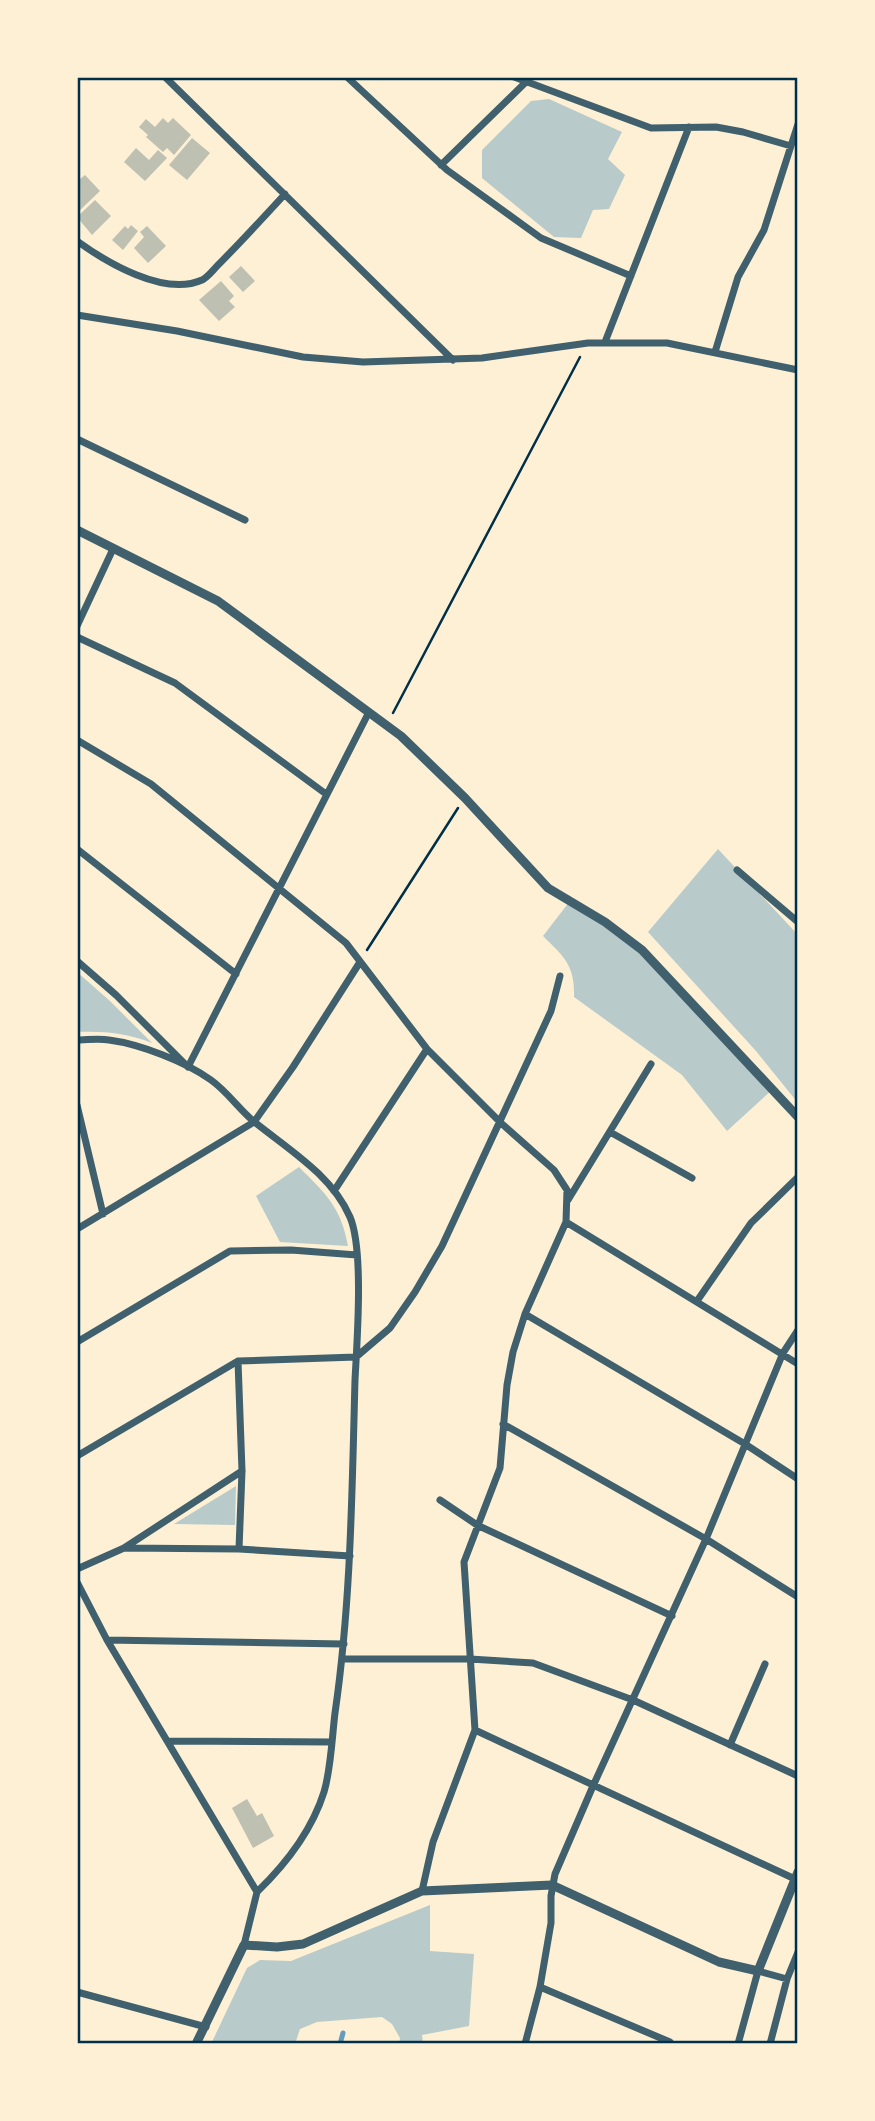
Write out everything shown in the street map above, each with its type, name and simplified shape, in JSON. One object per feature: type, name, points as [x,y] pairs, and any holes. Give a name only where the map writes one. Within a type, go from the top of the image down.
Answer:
[{"type":"street","points":[[165,77],[453,360]]},
{"type":"street","points":[[346,77],[441,165],[541,238],[631,276]]},
{"type":"street","points":[[514,77],[651,128],[716,127],[791,146]]},
{"type":"street","points":[[441,165],[527,82]]},
{"type":"street","points":[[715,352],[738,277],[764,230],[798,124]]},
{"type":"street","points":[[605,342],[689,127]]},
{"type":"street","points":[[77,241],[132,273],[167,283],[186,283],[203,279],[285,194]]},
{"type":"street","points":[[77,315],[177,331],[303,357],[363,362],[453,360],[588,343],[667,343],[798,370]]},
{"type":"street","points":[[77,439],[245,520]]},
{"type":"street","points":[[77,530],[218,601],[401,736],[465,798],[548,888],[605,922],[642,950],[798,1117]]},
{"type":"street","points":[[77,626],[113,549]]},
{"type":"street","points":[[77,637],[174,682],[326,794]]},
{"type":"street","points":[[188,1067],[369,712]]},
{"type":"street","points":[[77,740],[150,784],[346,943],[427,1049],[564,1182],[568,1201],[566,1222],[525,1314],[513,1352],[500,1468],[464,1562],[475,1730],[433,1842],[422,1891]]},
{"type":"street","points":[[77,849],[236,975]]},
{"type":"street","points":[[737,870],[798,922]]},
{"type":"street","points":[[77,961],[116,995],[188,1067]]},
{"type":"street","points":[[77,1229],[254,1122],[293,1067],[360,962]]},
{"type":"street","points":[[77,1455],[238,1361],[356,1357],[390,1328],[442,1246],[551,1011],[560,976]]},
{"type":"street","points":[[77,1040],[105,1039],[127,1042],[188,1067],[211,1080],[254,1122],[300,1157],[334,1191],[351,1218],[357,1255],[350,1556],[343,1659],[324,1791],[304,1835],[280,1870],[257,1892],[244,1945],[196,2044]]},
{"type":"street","points":[[334,1191],[427,1049]]},
{"type":"street","points":[[568,1201],[651,1064]]},
{"type":"street","points":[[77,1105],[103,1214]]},
{"type":"street","points":[[610,1132],[692,1178]]},
{"type":"street","points":[[697,1301],[751,1223],[798,1177]]},
{"type":"street","points":[[566,1222],[798,1364]]},
{"type":"street","points":[[77,1342],[230,1251],[291,1250],[357,1255]]},
{"type":"street","points":[[525,1314],[745,1444],[798,1479]]},
{"type":"street","points":[[525,2044],[540,1987],[551,1923],[552,1885],[593,1786],[706,1539],[783,1353],[798,1330]]},
{"type":"street","points":[[238,1361],[242,1471],[239,1549]]},
{"type":"street","points":[[503,1424],[706,1539],[798,1597]]},
{"type":"street","points":[[77,1569],[124,1548],[242,1471]]},
{"type":"street","points":[[440,1500],[477,1525],[672,1616]]},
{"type":"street","points":[[124,1548],[239,1549],[350,1556]]},
{"type":"street","points":[[77,1582],[107,1640],[257,1892]]},
{"type":"street","points":[[107,1640],[344,1644]]},
{"type":"street","points":[[343,1659],[470,1659],[533,1664],[633,1700],[798,1776]]},
{"type":"street","points":[[730,1745],[765,1664]]},
{"type":"street","points":[[475,1730],[593,1786],[796,1875],[758,1971],[738,2044]]},
{"type":"street","points":[[169,1741],[331,1742]]},
{"type":"street","points":[[244,1945],[277,1947],[303,1944],[422,1891],[552,1885],[719,1962],[788,1979]]},
{"type":"street","points":[[770,2044],[798,1952]]},
{"type":"street","points":[[540,1987],[670,2042]]},
{"type":"street","points":[[77,1992],[206,2027]]},
{"type":"path","points":[[386,725],[588,343]]},
{"type":"path","points":[[360,962],[465,798]]},
{"type":"shaded area","points":[[549,99],[622,132],[608,159],[625,175],[609,209],[593,210],[581,238],[554,237],[482,178],[482,150],[531,101]]},
{"type":"shaded area","points":[[718,849],[798,935],[798,1103],[756,1051],[648,932]]},
{"type":"shaded area","points":[[570,901],[642,950],[773,1089],[727,1131],[682,1075],[574,997],[573,977],[567,962],[543,936]]},
{"type":"shaded area","points":[[77,972],[152,1043],[115,1033],[77,1032]]},
{"type":"shaded area","points":[[299,1167],[337,1211],[348,1246],[280,1242],[256,1196]]},
{"type":"shaded area","points":[[236,1486],[235,1525],[174,1524]]},
{"type":"shaded area","points":[[430,1905],[430,1951],[474,1954],[469,2026],[422,2035],[423,2044],[399,2044],[400,2038],[392,2024],[382,2017],[317,2022],[300,2029],[295,2044],[211,2044],[247,1968],[260,1960],[291,1961]]},
{"type":"building","points":[[163,118],[168,123],[173,118],[191,135],[174,155],[167,148],[163,152],[139,127],[146,119],[155,127]]},
{"type":"building","points":[[192,138],[210,153],[187,180],[169,165]]},
{"type":"building","points":[[136,148],[149,160],[158,150],[167,158],[145,181],[124,162]]},
{"type":"building","points":[[85,175],[100,191],[77,213],[77,176],[80,179]]},
{"type":"building","points":[[95,200],[111,216],[92,235],[77,217]]},
{"type":"building","points":[[131,225],[138,231],[123,250],[112,240],[125,226],[128,229]]},
{"type":"building","points":[[147,226],[166,246],[148,263],[134,248],[144,237],[140,232]]},
{"type":"building","points":[[241,266],[255,281],[243,292],[229,277]]},
{"type":"building","points":[[221,281],[234,296],[229,301],[235,307],[219,321],[199,300]]},
{"type":"building","points":[[247,1799],[257,1816],[262,1813],[274,1836],[253,1848],[232,1808]]},
{"type":"waterway","points":[[340,2044],[343,2033]]}]
